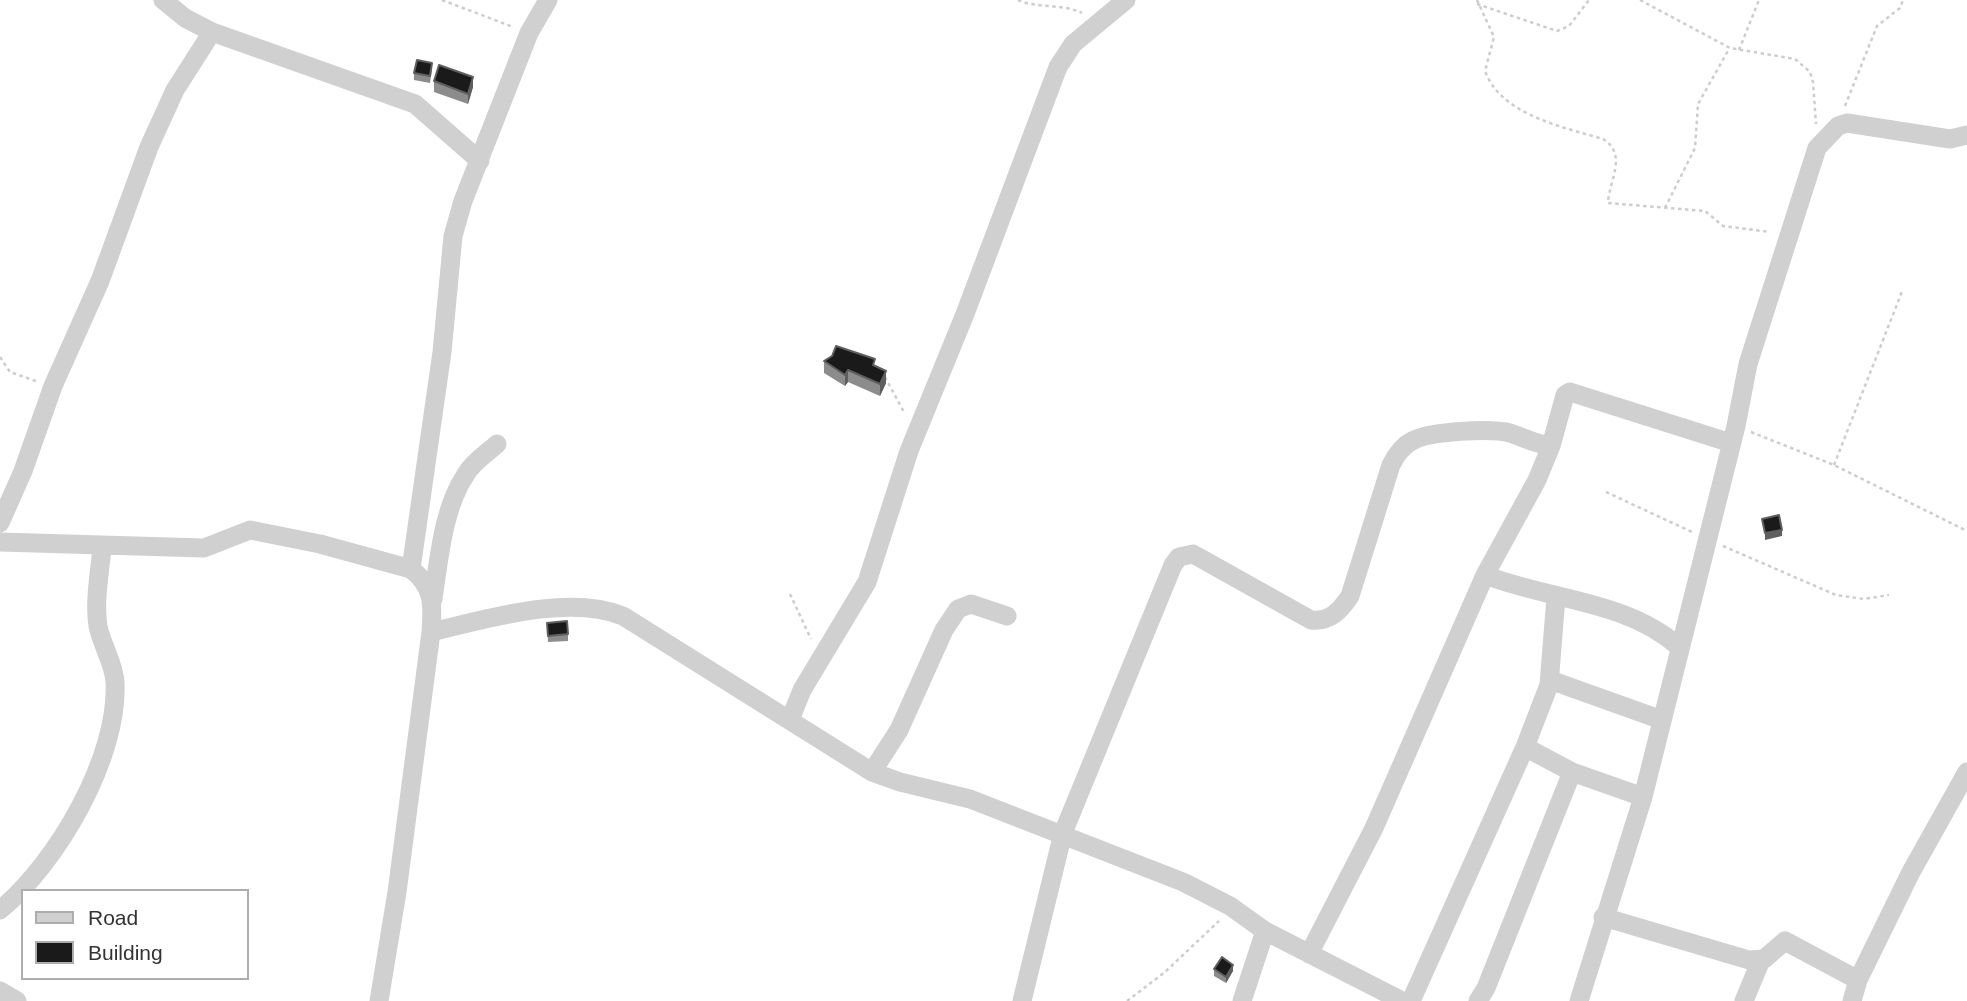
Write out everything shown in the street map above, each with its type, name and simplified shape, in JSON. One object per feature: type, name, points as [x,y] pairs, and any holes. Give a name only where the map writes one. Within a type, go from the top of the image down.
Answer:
[{"type":"street","points":[[163,0],[185,18],[212,32],[415,104],[480,161]]},
{"type":"street","points":[[411,569],[442,352],[453,236],[463,201],[529,33],[548,0]]},
{"type":"street","points":[[790,720],[803,690],[867,582],[915,437],[980,277],[1058,67],[1073,44],[1126,0]]},
{"type":"street","points":[[0,523],[23,471],[52,386],[100,281],[149,147],[175,90],[212,32]]},
{"type":"street","points":[[1578,1001],[1643,797],[1678,646],[1708,539],[1748,364],[1817,148],[1838,126],[1856,123],[1950,139],[1967,135]]},
{"type":"street","points":[[1309,954],[1374,828],[1485,575],[1551,446],[1564,398],[1570,392],[1733,434]]},
{"type":"street","points":[[1022,1001],[1063,833],[1173,565],[1180,557],[1193,554],[1311,620],[1324,620],[1340,611],[1350,596],[1391,465],[1403,447],[1432,435],[1496,432],[1512,434],[1532,444],[1551,446]]},
{"type":"street","points":[[379,1001],[397,892],[444,533],[466,473],[498,444]]},
{"type":"street","points":[[0,542],[208,548],[241,531],[250,530],[320,544],[411,569],[426,583],[433,602]]},
{"type":"street","points":[[0,910],[49,856],[80,811],[113,714],[115,680],[98,625],[102,547]]},
{"type":"street","points":[[1485,575],[1522,590],[1645,621],[1678,646]]},
{"type":"street","points":[[1411,1001],[1525,747],[1550,680],[1556,597]]},
{"type":"street","points":[[873,772],[898,730],[944,630],[958,609],[971,604],[1007,616]]},
{"type":"street","points":[[431,632],[545,610],[593,608],[613,612],[873,772],[900,782],[970,799],[1063,833],[1182,882],[1230,906],[1265,931],[1402,1001]]},
{"type":"street","points":[[1550,680],[1662,720]]},
{"type":"street","points":[[1525,747],[1572,772],[1643,797]]},
{"type":"street","points":[[1478,1001],[1497,963],[1572,772]]},
{"type":"street","points":[[1852,1001],[1858,980],[1911,872],[1967,772]]},
{"type":"street","points":[[1603,917],[1760,961]]},
{"type":"street","points":[[1241,1001],[1265,931]]},
{"type":"street","points":[[1744,1001],[1760,961],[1785,941],[1858,980]]},
{"type":"street","points":[[0,991],[17,1001]]},
{"type":"path","points":[[442,0],[529,33]]},
{"type":"path","points":[[1018,0],[1027,4],[1069,7],[1097,22]]},
{"type":"path","points":[[1477,2],[1557,31],[1569,26],[1589,0]]},
{"type":"path","points":[[1640,0],[1730,48],[1796,59],[1810,72],[1813,82],[1817,148]]},
{"type":"path","points":[[1739,50],[1759,0]]},
{"type":"path","points":[[1838,126],[1877,26],[1900,8],[1903,0]]},
{"type":"path","points":[[1477,2],[1494,37],[1485,71],[1496,89],[1526,112],[1603,139],[1613,146],[1617,161],[1608,203],[1705,211],[1723,226],[1770,232],[1787,244]]},
{"type":"path","points":[[1665,208],[1695,148],[1698,104],[1730,48]]},
{"type":"path","points":[[1834,466],[1903,289]]},
{"type":"path","points":[[0,357],[10,372],[52,386]]},
{"type":"path","points":[[878,369],[890,383],[915,437]]},
{"type":"path","points":[[1733,434],[1834,466],[1967,531]]},
{"type":"path","points":[[1606,492],[1806,585],[1836,596],[1864,599],[1889,595]]},
{"type":"path","points":[[790,594],[821,660]]},
{"type":"path","points":[[1127,1001],[1165,972],[1213,929],[1230,906]]},
{"type":"building","points":[[417,60],[432,63],[430,76],[414,73]]},
{"type":"building","points":[[439,65],[473,77],[468,94],[434,81]]},
{"type":"building","points":[[836,346],[875,359],[873,365],[886,371],[880,384],[848,370],[845,375],[824,361],[832,356]]},
{"type":"building","points":[[1779,515],[1782,530],[1765,533],[1762,519]]},
{"type":"building","points":[[567,621],[568,634],[548,636],[547,623]]},
{"type":"building","points":[[1222,957],[1233,965],[1226,977],[1214,969]]}]
